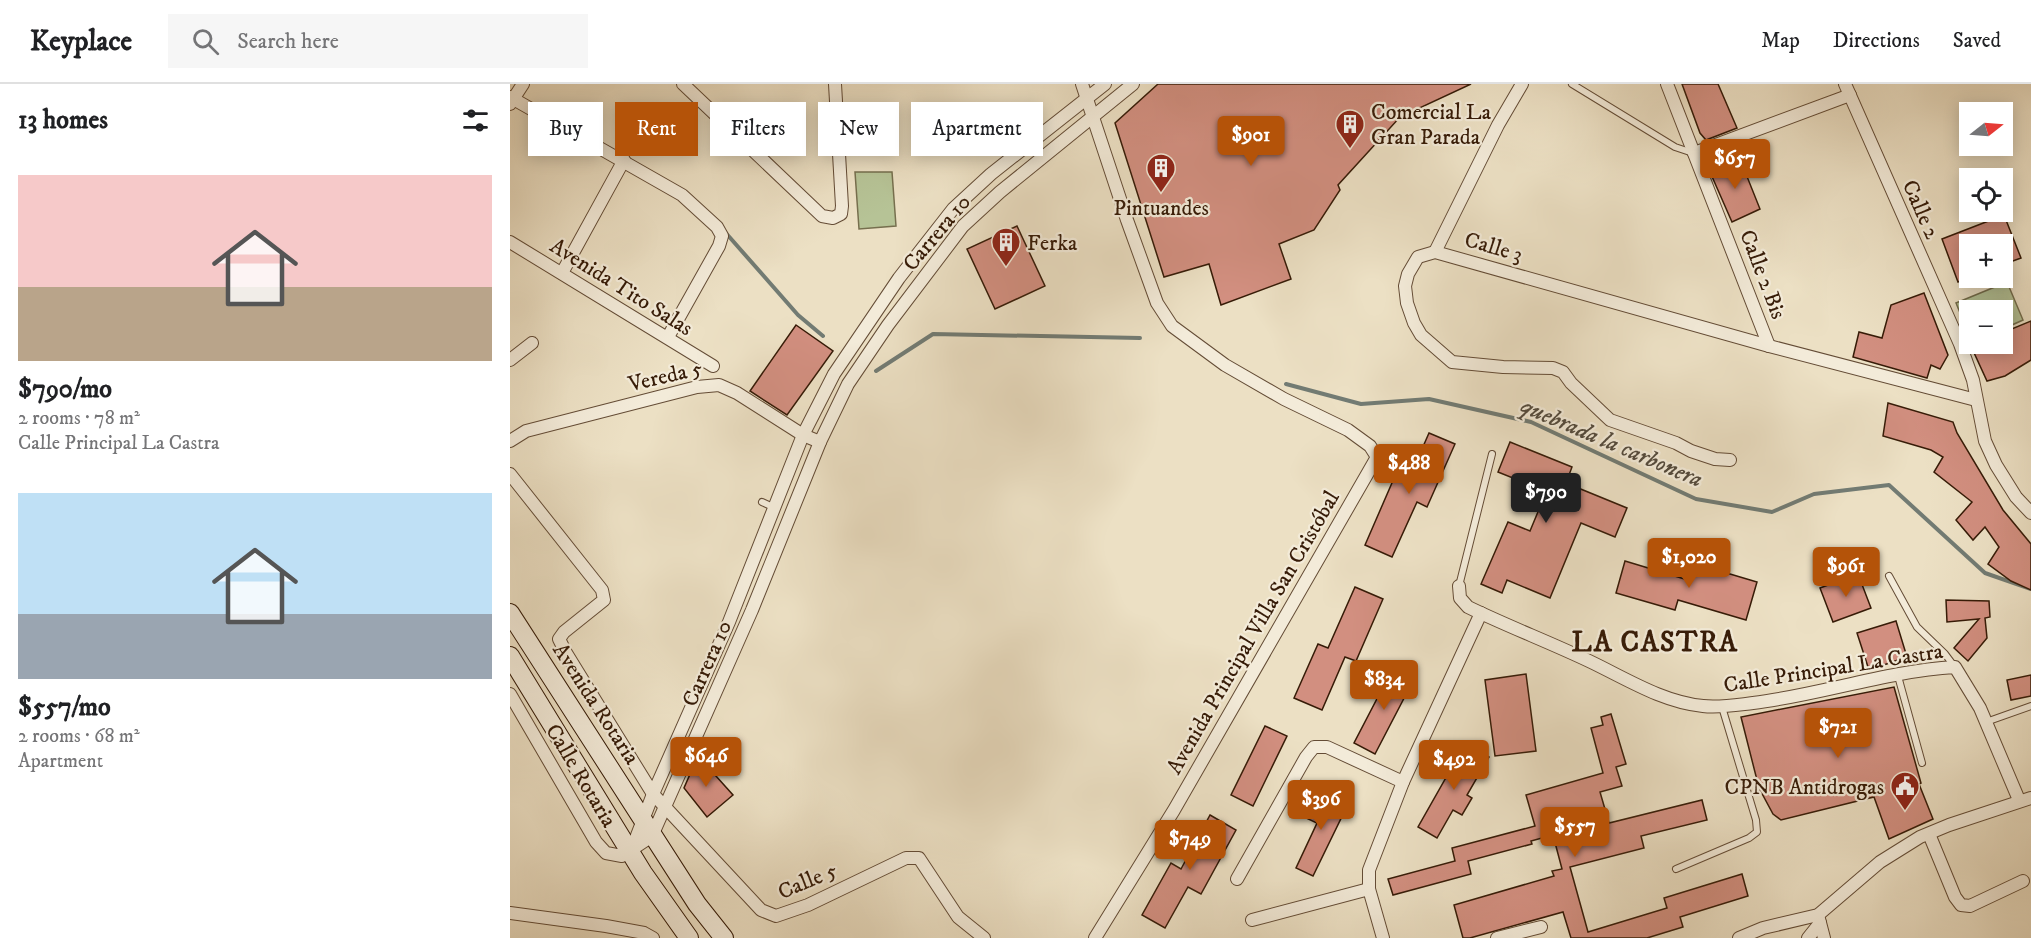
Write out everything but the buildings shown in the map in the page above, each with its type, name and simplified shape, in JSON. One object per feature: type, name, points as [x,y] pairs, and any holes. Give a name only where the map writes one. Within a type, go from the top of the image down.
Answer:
[{"type":"main road","name":"Avenida Rotaria","points":[[510,613],[652,836],[697,904],[724,938]]},
{"type":"main road","points":[[510,656],[643,873],[689,938]]},
{"type":"street","points":[[523,84],[511,100],[624,160],[682,195],[717,227],[722,236],[719,246],[668,338]]},
{"type":"street","points":[[683,84],[822,216],[832,218],[841,214],[842,206],[835,84]]},
{"type":"street","name":"Avenida Principal Villa San Cristóbal","points":[[1082,84],[1157,303],[1172,326],[1225,365],[1284,399],[1348,430],[1370,446],[1377,458],[1174,810],[1095,938]]},
{"type":"street","name":"Carrera 10","points":[[631,851],[642,819],[713,661],[803,435],[834,374],[899,278],[952,209],[991,174],[1105,84]]},
{"type":"street","name":"Carrera 10","points":[[631,851],[652,836],[756,600],[820,442],[848,384],[888,325],[963,226],[1000,192],[1133,84]]},
{"type":"street","points":[[1435,252],[1493,135],[1522,84]]},
{"type":"street","name":"Calle 2 Bis","points":[[1667,84],[1769,346]]},
{"type":"street","points":[[1694,153],[1847,89]]},
{"type":"street","name":"Calle 2","points":[[1847,89],[1960,344],[1973,380],[1985,441],[1996,465],[2016,497],[2031,513]]},
{"type":"street","points":[[562,273],[624,160]]},
{"type":"street","name":"Avenida Tito Salas","points":[[510,242],[713,366]]},
{"type":"street","name":"Calle 3","points":[[1731,460],[1715,459],[1690,451],[1676,442],[1610,420],[1571,383],[1563,372],[1553,368],[1503,367],[1452,362],[1421,334],[1414,323],[1407,303],[1408,274],[1418,258],[1435,252],[1769,346],[1976,400]]},
{"type":"street","points":[[510,360],[532,343]]},
{"type":"street","name":"Vereda 5","points":[[510,441],[526,431],[697,387],[719,385],[737,393],[803,435],[820,442]]},
{"type":"street","name":"Calle 5","points":[[510,474],[602,590],[604,600],[564,632],[559,639],[566,653],[653,794],[760,910],[777,916],[808,905],[906,858],[919,858],[958,916],[984,938]]},
{"type":"street","name":"Calle Principal La Castra","points":[[1459,586],[1460,597],[1468,607],[1634,684],[1677,701],[1702,706],[1780,700],[1930,669],[1955,667],[2025,799]]},
{"type":"street","points":[[1383,938],[1369,889],[1369,870],[1403,782],[1481,613]]},
{"type":"street","name":"Calle Rotaria","points":[[510,694],[596,842],[606,853],[622,856],[631,851]]},
{"type":"street","points":[[1237,879],[1314,747],[1327,747],[1403,782]]},
{"type":"street","points":[[1808,938],[1819,919],[1880,862],[1920,837],[2025,799]]},
{"type":"street","points":[[1929,834],[1955,897],[1961,905],[1970,906],[2023,881]]},
{"type":"street","points":[[1252,920],[1369,889]]},
{"type":"street","points":[[510,913],[606,926],[644,933],[653,938]]},
{"type":"street","points":[[1739,938],[1763,928],[1819,919]]},
{"type":"street","points":[[1819,919],[1824,938]]},
{"type":"street","points":[[1497,938],[1541,927]]},
{"type":"lane","points":[[1572,84],[1675,147],[1694,153]]},
{"type":"lane","points":[[1459,586],[1492,454]]},
{"type":"lane","points":[[762,502],[775,508]]},
{"type":"lane","points":[[1889,576],[1917,627],[1955,667]]},
{"type":"lane","points":[[1898,676],[1922,763]]},
{"type":"lane","points":[[1676,869],[1749,838],[1757,832],[1756,820],[1722,706]]},
{"type":"lane","points":[[1986,722],[2031,706]]},
{"type":"green space","points":[[855,172],[892,172],[896,226],[859,229]]},
{"type":"green space","points":[[1992,288],[2010,288],[2023,320],[2013,324],[2013,300],[1963,300]]},
{"type":"waterway","name":"quebrada la carbonera","points":[[725,232],[798,315],[823,336]]},
{"type":"waterway","name":"quebrada la carbonera","points":[[876,371],[933,334],[1140,338]]},
{"type":"waterway","name":"quebrada la carbonera","points":[[1286,384],[1361,404],[1429,399],[1531,422],[1696,499],[1772,512],[1814,494],[1889,485],[1985,573],[2031,589]]},
{"type":"place","name":"Comercial La Gran Parada","points":[[1350,150]]},
{"type":"place","name":"Pintuandes","points":[[1161,194]]},
{"type":"place","name":"Ferka","points":[[1006,268]]},
{"type":"place","name":"CPNB Antidrogas","points":[[1905,812]]},
{"type":"district","name":"LA CASTRA","points":[[1655,641]]}]
